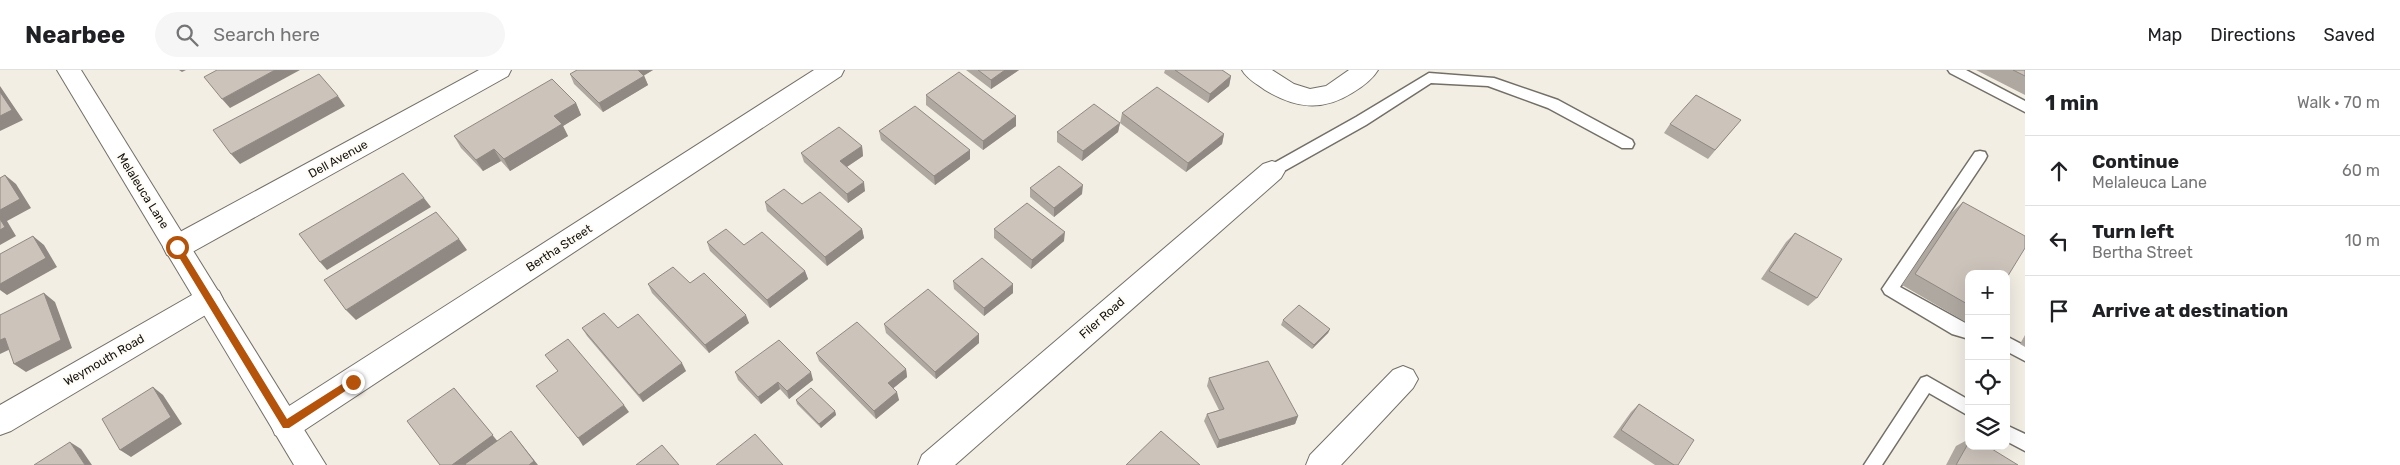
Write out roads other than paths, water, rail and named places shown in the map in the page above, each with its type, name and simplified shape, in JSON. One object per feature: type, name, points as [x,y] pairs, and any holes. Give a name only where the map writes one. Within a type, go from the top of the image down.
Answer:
[{"type":"street","name":"Melaleuca Lane","points":[[69,70],[311,465]]},
{"type":"street","name":"Dell Avenue","points":[[177,247],[499,70]]},
{"type":"street","name":"Bertha Street","points":[[286,425],[832,70]]},
{"type":"street","points":[[1254,70],[1284,91],[1309,98],[1328,97],[1343,89],[1366,70]]},
{"type":"street","name":"Filer Road","points":[[933,465],[1272,171]]},
{"type":"street","name":"Weymouth Road","points":[[0,421],[209,299]]},
{"type":"street","points":[[1321,465],[1403,379]]},
{"type":"lane","points":[[1955,70],[2025,107]]},
{"type":"lane","points":[[1272,171],[1361,122],[1429,78],[1489,81],[1554,104],[1627,144]]},
{"type":"lane","points":[[1965,331],[1958,329],[1890,289],[1980,156]]},
{"type":"lane","points":[[2010,345],[2025,354]]},
{"type":"lane","points":[[1872,465],[1927,383],[1965,406]]},
{"type":"lane","points":[[2010,434],[2025,443]]}]
